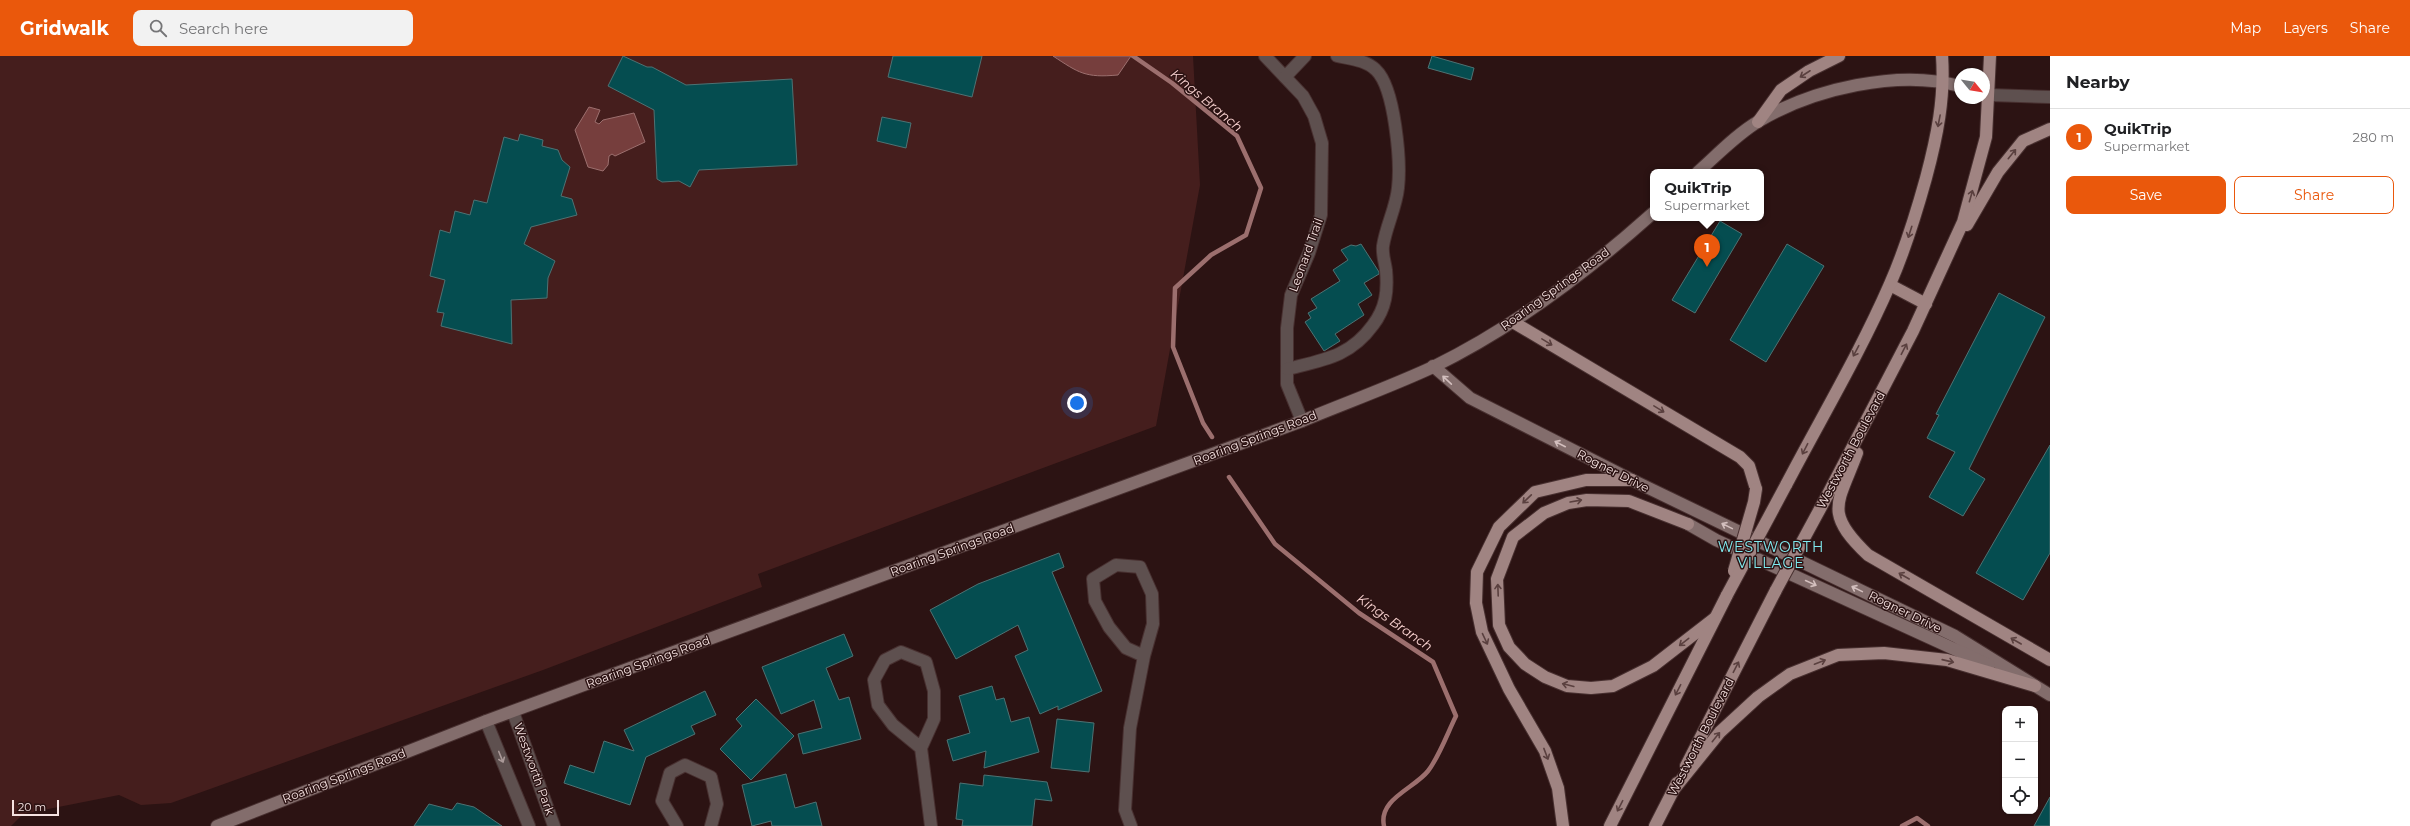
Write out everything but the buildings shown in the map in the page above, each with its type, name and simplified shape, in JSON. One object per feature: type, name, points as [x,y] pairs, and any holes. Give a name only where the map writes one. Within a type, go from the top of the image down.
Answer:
[{"type":"main road","points":[[1758,122],[1781,90],[1809,71],[1839,56]]},
{"type":"main road","points":[[1610,826],[1715,618],[1890,285],[1915,217],[1932,155],[1940,116],[1944,82],[1942,56]]},
{"type":"main road","name":"Westworth Boulevard","points":[[1989,68],[1990,56]]},
{"type":"main road","name":"Westworth Boulevard","points":[[1655,826],[1776,590],[1874,409],[1948,259],[1963,222],[1980,166],[1986,137],[1987,104]]},
{"type":"main road","points":[[1948,259],[1998,172],[2023,141],[2050,128]]},
{"type":"main road","points":[[1890,285],[1926,304]]},
{"type":"main road","points":[[1513,322],[1740,457],[1749,466],[1756,490],[1754,502],[1727,595]]},
{"type":"main road","points":[[1874,409],[1837,507],[1840,522],[1851,539],[1868,554],[2050,660]]},
{"type":"main road","points":[[1563,826],[1558,788],[1546,750],[1509,689],[1482,632],[1476,603],[1477,572],[1499,527],[1535,492],[1586,480],[1632,480]]},
{"type":"main road","points":[[1688,524],[1629,501],[1587,500],[1568,503],[1544,513],[1513,537],[1497,579],[1499,625],[1509,647],[1525,664],[1545,677],[1567,686],[1590,688],[1613,686],[1653,666],[1715,618]]},
{"type":"main road","points":[[1674,789],[1720,732],[1758,697],[1790,674],[1838,655],[1884,652],[1946,660],[2035,686]]},
{"type":"street","name":"Leonard Trail","points":[[1266,56],[1303,96],[1314,116],[1322,143],[1321,214],[1309,253],[1291,295],[1287,328],[1287,384],[1302,421]]},
{"type":"street","points":[[1285,77],[1305,56]]},
{"type":"street","points":[[1287,369],[1331,359],[1358,344],[1374,324],[1384,307],[1387,291],[1382,252],[1384,236],[1398,189],[1399,144],[1394,118],[1378,72],[1364,62],[1337,56]]},
{"type":"street","points":[[1702,169],[1758,122],[1806,98],[1863,83],[1944,82],[1954,84]]},
{"type":"street","points":[[1990,94],[2050,97]]},
{"type":"street","name":"Roaring Springs Road","points":[[217,826],[486,720],[513,712],[1302,421],[1433,366],[1513,322],[1619,243],[1650,216]]},
{"type":"street","name":"Rogner Drive","points":[[1433,366],[1470,398],[1632,480],[1955,636],[2035,686]]},
{"type":"street","name":"Rogner Drive","points":[[1688,524],[1716,540],[2035,686]]},
{"type":"street","points":[[1131,826],[1125,810],[1130,728],[1144,656],[1153,624],[1152,594],[1140,567],[1116,565],[1093,579],[1095,602],[1109,627],[1126,648],[1144,656]]},
{"type":"street","points":[[921,748],[893,725],[878,705],[874,680],[885,660],[901,652],[926,662],[934,691],[934,719],[921,748],[931,826]]},
{"type":"street","points":[[2035,686],[2050,695]]},
{"type":"street","name":"Westworth Park","points":[[513,712],[554,826]]},
{"type":"street","name":"Westworth Park","points":[[486,720],[528,826]]},
{"type":"street","points":[[677,826],[662,801],[670,774],[685,765],[711,777],[717,804],[711,826]]},
{"type":"shaded area","points":[[0,56],[1193,56],[1200,185],[1156,426],[758,574],[762,587],[543,670],[171,803],[141,805],[119,795],[23,814],[11,826],[0,826]]},
{"type":"shaded area","points":[[1053,56],[1131,56],[1118,75],[1098,76],[1083,73],[1069,67]]},
{"type":"shaded area","points":[[589,107],[600,110],[595,122],[599,124],[603,120],[634,113],[645,142],[615,156],[612,154],[609,156],[608,165],[603,171],[588,167],[575,130]]},
{"type":"waterway","name":"Kings Branch","points":[[1133,56],[1172,83],[1237,136],[1261,188],[1246,235],[1211,255],[1175,288],[1173,347],[1203,423],[1212,437]]},
{"type":"waterway","name":"Kings Branch","points":[[1229,477],[1275,544],[1359,613],[1433,662],[1456,716],[1440,752],[1428,771],[1392,801],[1387,808],[1384,817],[1384,826]]},
{"type":"waterway","name":"Kings Branch","points":[[1902,826],[1917,818],[1928,826]]},
{"type":"place","name":"QuikTrip","points":[[1707,267]]},
{"type":"district","name":"WESTWORTH VILLAGE","points":[[1771,556]]}]
